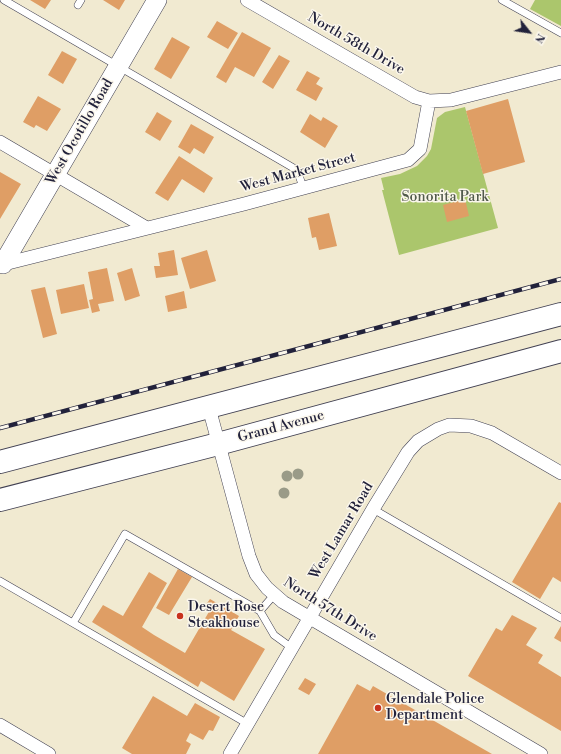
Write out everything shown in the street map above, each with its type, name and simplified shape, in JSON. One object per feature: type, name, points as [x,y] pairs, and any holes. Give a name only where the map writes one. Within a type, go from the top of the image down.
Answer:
[{"type":"highway","points":[[0,462],[210,408],[561,314]]},
{"type":"highway","name":"Grand Avenue","points":[[0,500],[218,444],[561,351]]},
{"type":"street","name":"West Ocotillo Road","points":[[2,264],[157,0]]},
{"type":"street","name":"North 58th Drive","points":[[247,0],[416,97],[429,101]]},
{"type":"street","points":[[429,101],[451,100],[561,72]]},
{"type":"street","name":"West Market Street","points":[[2,264],[145,227],[244,204],[303,187],[398,163],[415,156],[420,149],[429,101]]},
{"type":"street","points":[[0,142],[145,227]]},
{"type":"street","name":"North 57th Drive","points":[[210,408],[218,444],[249,556],[256,574],[274,595],[310,618],[541,754]]},
{"type":"street","name":"West Lamar Road","points":[[230,754],[412,447],[428,434],[449,425],[471,426],[492,433],[561,472]]},
{"type":"street","points":[[0,725],[49,754]]},
{"type":"lane","points":[[4,0],[297,170],[303,187]]},
{"type":"lane","points":[[502,0],[561,33]]},
{"type":"lane","points":[[374,509],[561,618]]},
{"type":"lane","points":[[73,623],[125,534],[260,611],[274,635],[292,648]]},
{"type":"lane","points":[[0,581],[248,724]]},
{"type":"lane","points":[[260,611],[274,595]]},
{"type":"green space","points":[[535,0],[561,0],[561,26],[530,9]]},
{"type":"green space","name":"Sonorita Park","points":[[465,107],[498,228],[399,255],[382,190],[384,190],[381,178],[400,174],[417,166],[427,156],[431,149],[437,118],[445,112]]},
{"type":"building","points":[[30,0],[51,0],[45,9]]},
{"type":"building","points":[[103,0],[125,0],[119,10]]},
{"type":"building","points":[[217,21],[238,33],[228,49],[207,37]]},
{"type":"building","points":[[242,32],[271,48],[254,77],[235,67],[226,83],[216,77]]},
{"type":"building","points":[[172,37],[190,47],[171,79],[154,69]]},
{"type":"building","points":[[62,51],[77,59],[63,84],[48,75]]},
{"type":"building","points":[[279,55],[290,61],[273,89],[262,82]]},
{"type":"building","points":[[307,71],[320,78],[316,84],[323,88],[316,101],[296,90]]},
{"type":"building","points":[[38,96],[61,109],[47,131],[36,125],[34,128],[23,122]]},
{"type":"building","points":[[508,99],[525,162],[483,174],[466,111]]},
{"type":"building","points":[[157,112],[172,121],[160,141],[145,132]]},
{"type":"building","points":[[310,114],[321,121],[323,117],[338,126],[325,148],[300,132]]},
{"type":"building","points":[[191,124],[214,137],[204,154],[194,148],[190,154],[178,147]]},
{"type":"building","points":[[179,156],[213,178],[204,193],[182,179],[168,201],[155,193]]},
{"type":"building","points":[[0,172],[21,184],[0,219]]},
{"type":"building","points":[[465,199],[469,216],[447,222],[443,205]]},
{"type":"building","points":[[329,213],[337,246],[319,250],[316,237],[312,238],[308,218]]},
{"type":"building","points":[[174,250],[178,275],[156,278],[154,266],[160,266],[158,253]]},
{"type":"building","points":[[207,250],[216,281],[190,289],[181,258]]},
{"type":"building","points":[[107,268],[114,301],[98,304],[100,311],[92,313],[89,300],[93,299],[88,272]]},
{"type":"building","points":[[132,268],[140,296],[125,301],[117,273]]},
{"type":"building","points":[[84,284],[89,308],[61,314],[56,290]]},
{"type":"building","points":[[45,287],[57,334],[43,338],[31,290]]},
{"type":"building","points":[[184,291],[187,308],[168,312],[165,296]]},
{"type":"building","points":[[559,502],[561,503],[561,582],[553,577],[540,599],[512,582]]},
{"type":"building","points":[[178,569],[192,577],[169,615],[156,608]]},
{"type":"building","points":[[149,572],[167,583],[142,627],[154,635],[185,653],[210,610],[205,606],[210,599],[239,616],[231,630],[265,649],[234,701],[201,681],[198,687],[92,622],[103,605],[123,616]]},
{"type":"building","points":[[512,615],[537,628],[526,645],[543,655],[538,663],[561,677],[561,731],[468,676],[496,628],[502,631]]},
{"type":"building","points":[[561,626],[561,642],[554,638]]},
{"type":"building","points":[[305,678],[316,684],[309,695],[298,689]]},
{"type":"building","name":"Glendale Police Department","points":[[357,684],[370,691],[373,686],[492,754],[318,754]]},
{"type":"building","points":[[153,696],[187,716],[195,703],[220,717],[213,731],[209,730],[203,740],[190,733],[186,741],[191,744],[186,754],[132,754],[122,748]]},
{"type":"railway","points":[[0,428],[561,279]]},
{"type":"place","name":"Desert Rose Steakhouse","points":[[180,616]]},
{"type":"place","name":"Glendale Police Department","points":[[378,708]]}]
